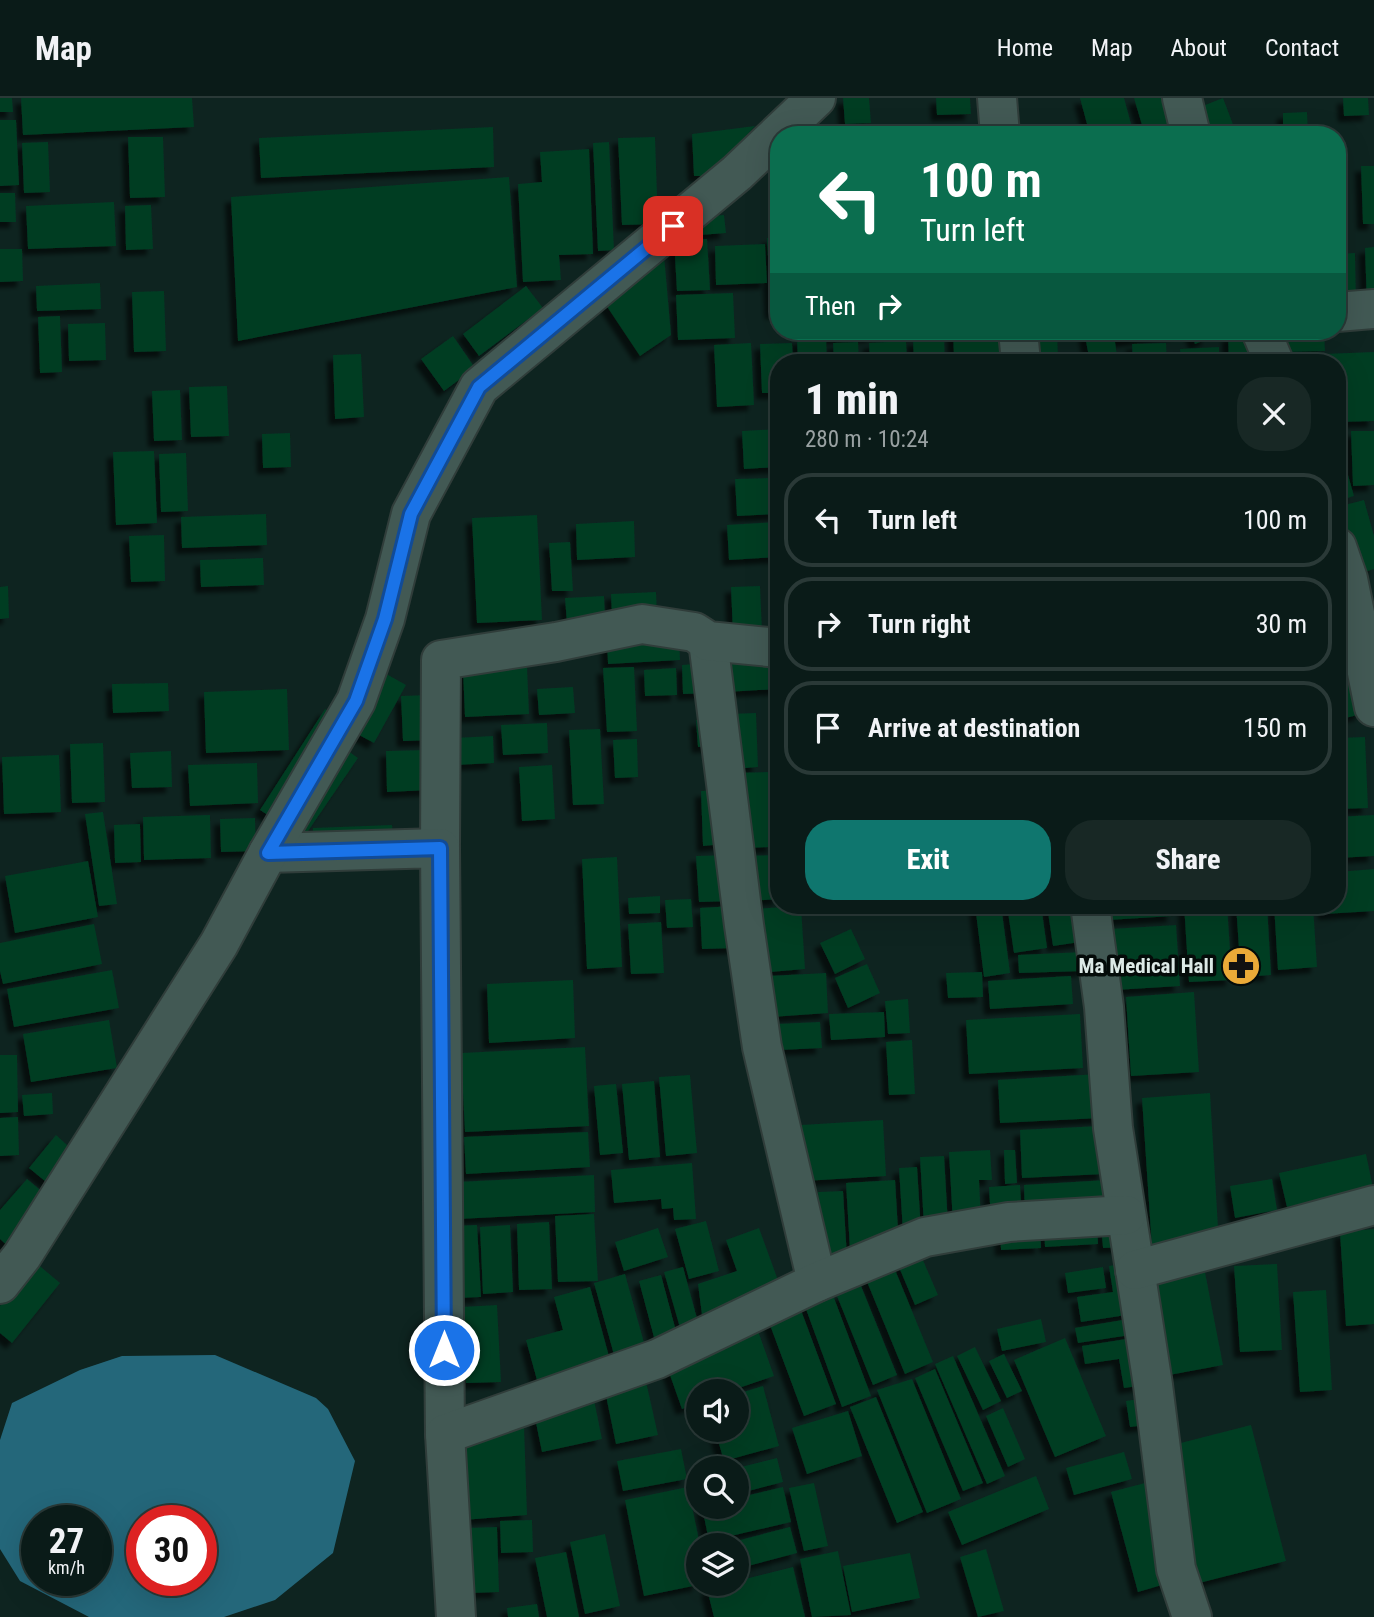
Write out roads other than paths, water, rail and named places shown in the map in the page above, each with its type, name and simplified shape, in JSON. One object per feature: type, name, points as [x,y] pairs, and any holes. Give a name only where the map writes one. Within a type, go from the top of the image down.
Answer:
[{"type":"street","points":[[787,126],[816,98]]},
{"type":"street","points":[[997,98],[999,126]]},
{"type":"street","points":[[1182,98],[1189,126]]},
{"type":"street","points":[[0,1284],[22,1256],[219,944],[356,701],[385,619],[411,514],[479,387],[737,173],[770,142]]},
{"type":"street","points":[[1346,311],[1374,309]]},
{"type":"street","points":[[1353,569],[1374,707]]},
{"type":"street","points":[[456,1617],[445,1434],[441,660],[556,642],[642,624],[694,632],[708,641],[770,647]]},
{"type":"street","points":[[708,641],[762,1047],[817,1282]]},
{"type":"street","points":[[268,853],[440,848]]},
{"type":"street","points":[[1091,914],[1104,1007],[1112,1128],[1153,1385],[1176,1569],[1192,1617]]},
{"type":"street","points":[[1135,1270],[1374,1205]]},
{"type":"street","points":[[445,1434],[657,1359],[817,1282],[925,1237],[1009,1222],[1126,1215]]},
{"type":"water","points":[[215,1355],[316,1398],[328,1409],[355,1461],[333,1553],[275,1600],[224,1617],[89,1617],[49,1596],[112,1596],[112,1505],[21,1505],[20,1581],[0,1549],[0,1440],[12,1403],[80,1370],[122,1356]]},
{"type":"place","name":"Ma Medical Hall","points":[[1241,966]]}]
